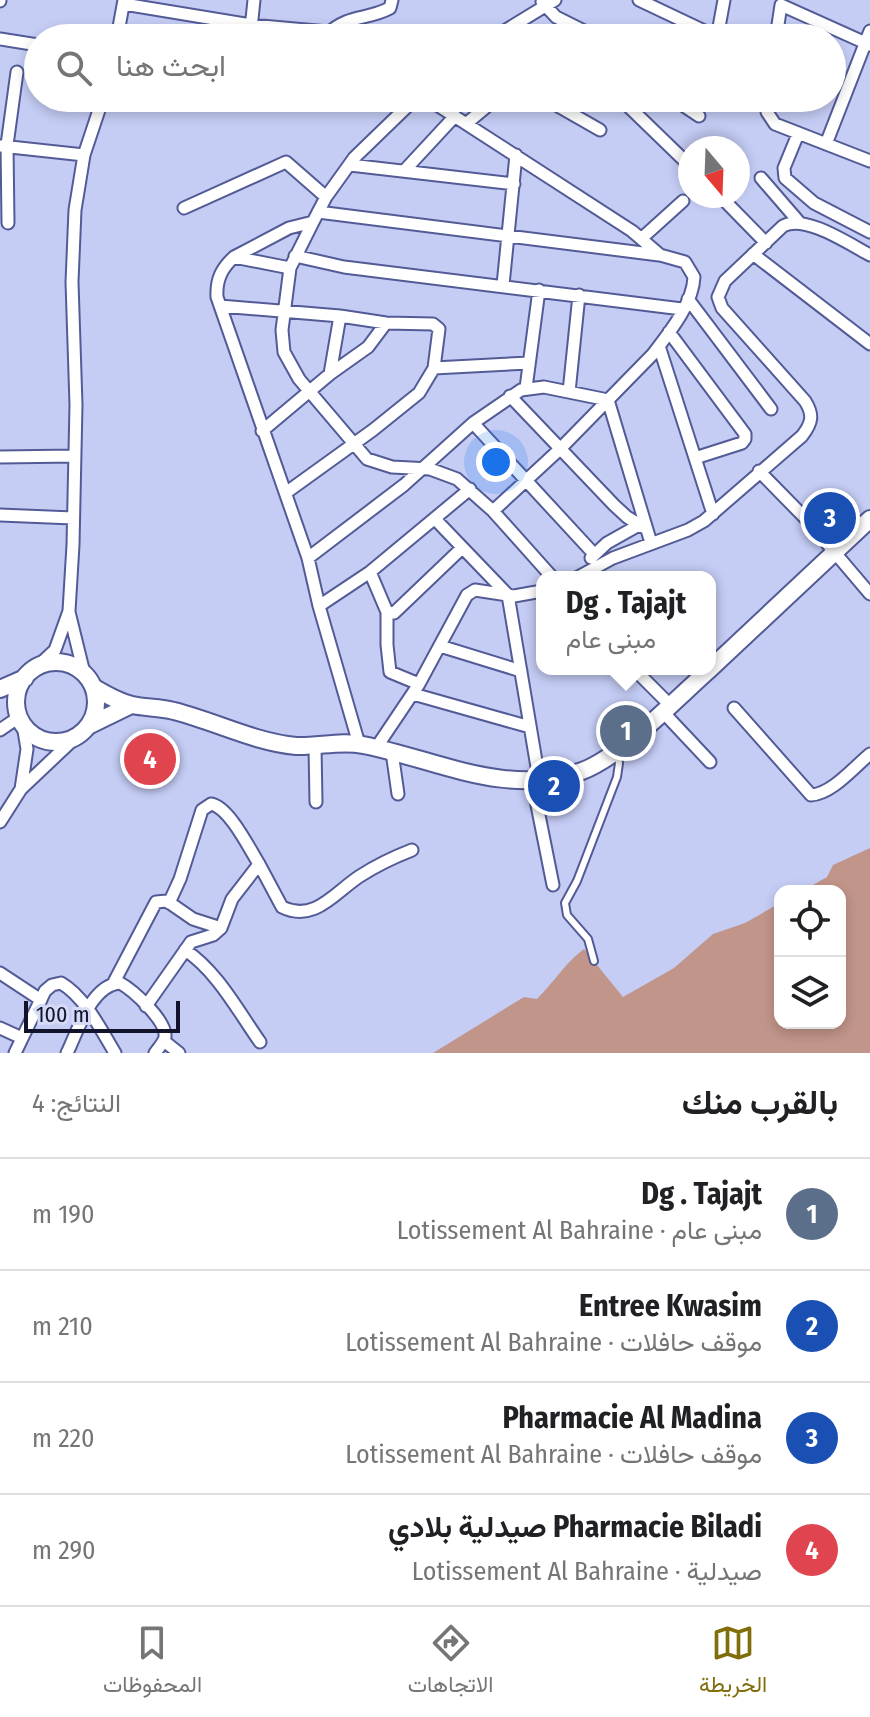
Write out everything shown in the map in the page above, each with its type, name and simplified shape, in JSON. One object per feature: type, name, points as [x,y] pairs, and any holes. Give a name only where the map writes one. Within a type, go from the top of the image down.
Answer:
[{"type":"street","points":[[251,24],[254,0]]},
{"type":"street","points":[[342,24],[354,16],[378,14],[390,8],[392,0]]},
{"type":"street","points":[[639,0],[688,24]]},
{"type":"street","points":[[720,24],[724,0]]},
{"type":"street","points":[[120,24],[124,2],[245,24]]},
{"type":"street","points":[[514,24],[547,2],[556,17],[570,24]]},
{"type":"street","points":[[778,24],[782,3],[831,24]]},
{"type":"street","points":[[846,30],[869,40],[846,96]]},
{"type":"street","points":[[0,39],[24,43]]},
{"type":"street","points":[[8,223],[3,146],[17,72]]},
{"type":"street","points":[[21,789],[27,749],[17,693],[31,672],[55,650],[69,611],[75,456],[76,368],[72,282],[75,210],[84,155],[98,112]]},
{"type":"street","points":[[400,112],[350,165],[326,197],[292,262],[282,330],[284,352],[309,392],[352,443],[374,462],[442,472],[470,489],[547,571]]},
{"type":"street","points":[[448,112],[642,238],[660,255]]},
{"type":"street","points":[[467,123],[480,112]]},
{"type":"street","points":[[568,112],[600,130]]},
{"type":"street","points":[[634,112],[678,154]]},
{"type":"street","points":[[693,112],[699,116]]},
{"type":"street","points":[[767,112],[771,121],[798,134],[870,161]]},
{"type":"street","points":[[826,144],[839,112]]},
{"type":"street","points":[[404,171],[455,116]]},
{"type":"street","points":[[798,134],[784,168],[785,178],[814,203],[870,232]]},
{"type":"street","points":[[3,146],[84,155]]},
{"type":"street","points":[[503,285],[516,155]]},
{"type":"street","points":[[184,208],[286,162],[326,197]]},
{"type":"street","points":[[350,165],[514,184]]},
{"type":"street","points":[[761,178],[799,222],[870,255]]},
{"type":"street","points":[[642,238],[678,206]]},
{"type":"street","points":[[732,208],[766,243]]},
{"type":"street","points":[[359,744],[308,558],[220,306],[217,290],[225,265],[234,257],[315,217],[660,255],[678,259],[689,266],[694,277],[685,304],[659,346],[560,449],[493,511]]},
{"type":"street","points":[[642,526],[594,554],[590,570],[688,530],[713,514],[809,427],[812,418],[805,401],[718,301],[725,281],[783,226],[799,222]]},
{"type":"street","points":[[753,254],[870,344]]},
{"type":"street","points":[[234,257],[685,304],[771,409]]},
{"type":"street","points":[[526,388],[539,290]]},
{"type":"street","points":[[569,392],[579,295]]},
{"type":"street","points":[[220,306],[285,310],[386,323],[437,325],[440,333],[434,368],[419,393],[287,492]]},
{"type":"street","points":[[330,374],[340,316]]},
{"type":"street","points":[[262,431],[373,342],[386,323]]},
{"type":"street","points":[[669,332],[745,434],[742,443],[695,458]]},
{"type":"street","points":[[659,346],[713,514]]},
{"type":"street","points":[[434,368],[529,363]]},
{"type":"street","points":[[308,558],[510,396],[526,388],[544,387],[608,400]]},
{"type":"street","points":[[510,396],[614,505],[642,526]]},
{"type":"street","points":[[608,400],[642,526],[651,543]]},
{"type":"street","points":[[473,423],[594,554]]},
{"type":"street","points":[[0,457],[75,456]]},
{"type":"street","points":[[759,471],[870,594]]},
{"type":"street","points":[[319,606],[370,572],[470,489]]},
{"type":"street","points":[[0,515],[73,518]]},
{"type":"street","points":[[435,519],[508,595],[553,885]]},
{"type":"street","points":[[716,663],[870,519]]},
{"type":"street","points":[[387,612],[394,613],[402,608],[462,548]]},
{"type":"street","points":[[370,572],[387,612],[390,672],[416,689],[530,727]]},
{"type":"street","points":[[398,794],[384,750],[467,595],[475,590],[508,595],[536,592]]},
{"type":"street","points":[[0,822],[21,789],[82,732],[97,703],[69,611]]},
{"type":"street","points":[[440,646],[521,671]]},
{"type":"street","points":[[0,689],[31,672],[62,662],[131,705],[172,710],[271,741],[315,747],[359,744],[493,779],[536,780],[582,771],[616,751],[703,675]]},
{"type":"street","points":[[639,675],[710,762]]},
{"type":"street","points":[[0,710],[20,719],[43,740],[59,742],[131,705]]},
{"type":"street","points":[[734,708],[811,795],[822,793],[870,754]]},
{"type":"street","points":[[0,730],[20,719]]},
{"type":"street","points":[[315,747],[316,802]]},
{"type":"street","points":[[169,903],[180,879],[197,818],[207,805],[218,805],[229,816],[282,907],[299,913],[318,908],[382,862],[412,850]]},
{"type":"street","points":[[146,1006],[191,942],[213,935],[221,928],[232,899],[259,864]]},
{"type":"street","points":[[67,1053],[101,991],[113,984],[153,906],[160,901],[169,903],[193,919],[221,928]]},
{"type":"street","points":[[185,950],[199,960],[214,978],[260,1042]]},
{"type":"street","points":[[0,973],[41,1000]]},
{"type":"street","points":[[15,1053],[47,989],[61,983],[88,1011],[115,1053]]},
{"type":"street","points":[[113,984],[125,986],[164,1029],[164,1041],[155,1053]]},
{"type":"street","points":[[0,1028],[22,1038]]},
{"type":"street","points":[[164,1041],[179,1053]]},
{"type":"lane","points":[[594,961],[588,939],[567,915],[565,903],[577,881],[617,777],[619,763],[616,751]]},
{"type":"shaded area","points":[[870,848],[870,1053],[433,1053],[524,997],[537,999],[584,949],[623,997],[674,968],[713,934],[745,923],[774,906],[774,1029],[846,1029],[846,885],[813,885],[827,877],[833,865]]},
{"type":"place","name":"Pharmacie Al Madina","points":[[830,518]]},
{"type":"place","name":"Dg . Tajajt","points":[[626,731]]},
{"type":"place","name":"Pharmacie Biladi صيدلية بلادي","points":[[150,759]]},
{"type":"place","name":"Entree Kwasim","points":[[554,786]]}]
